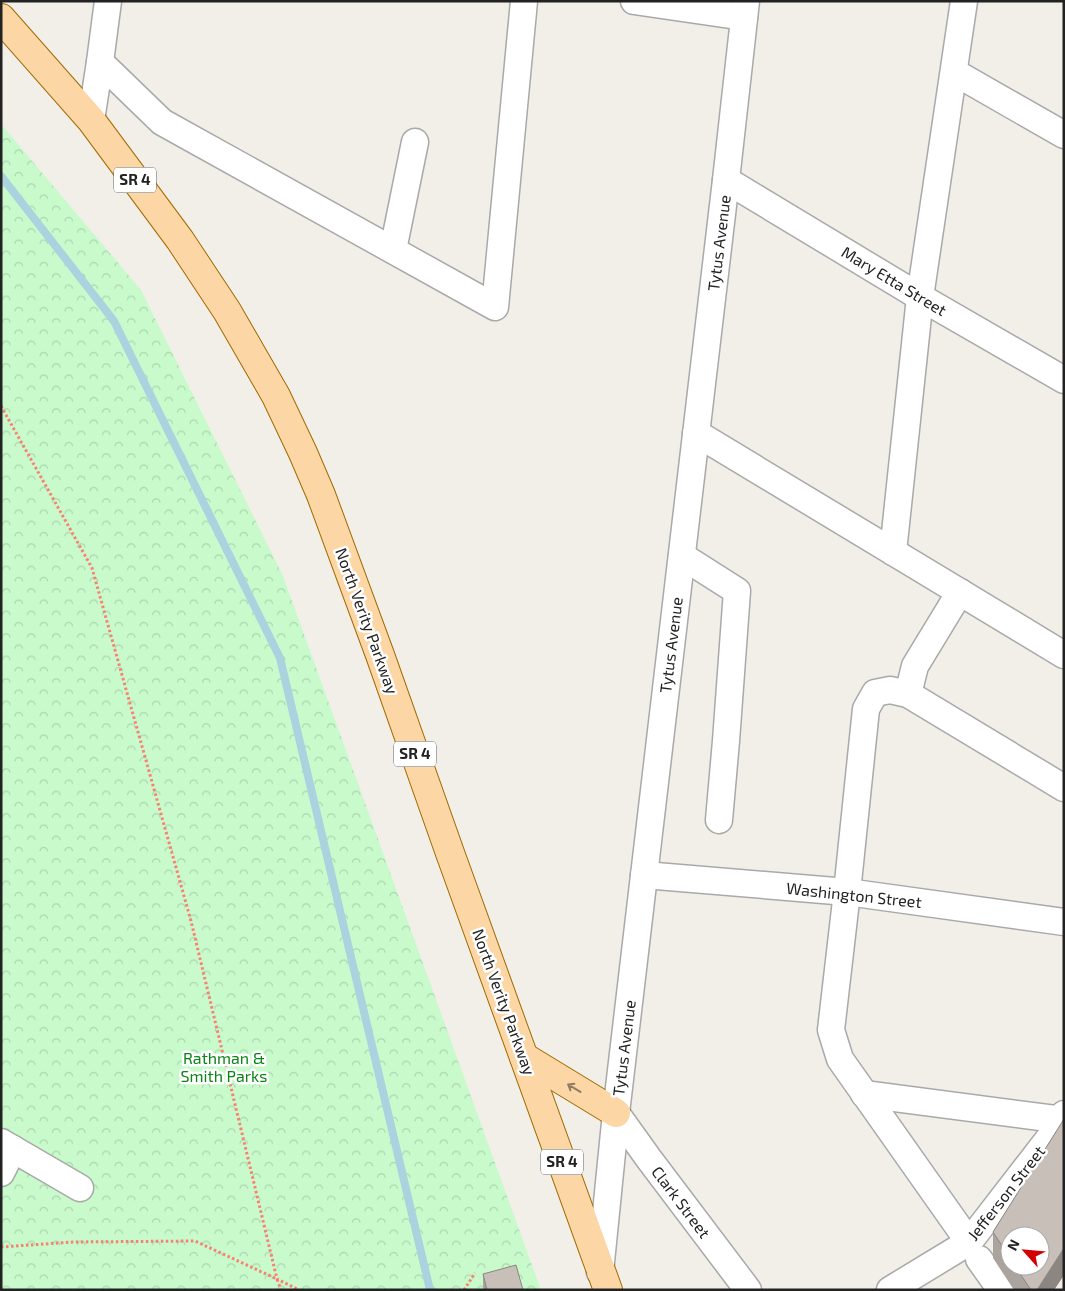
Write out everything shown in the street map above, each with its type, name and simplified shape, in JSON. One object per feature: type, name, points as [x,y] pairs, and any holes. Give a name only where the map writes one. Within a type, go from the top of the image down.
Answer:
[{"type":"main road","name":"North Verity Parkway","points":[[1,18],[91,120],[180,240],[227,311],[276,396],[321,495],[380,655],[524,1057],[602,1282]]},
{"type":"main road","points":[[524,1057],[616,1113]]},
{"type":"street","points":[[91,120],[108,1]]},
{"type":"street","points":[[100,62],[162,122],[495,307],[524,1]]},
{"type":"street","points":[[634,1],[745,9]]},
{"type":"street","points":[[893,552],[920,297],[964,1]]},
{"type":"street","name":"Tytus Avenue","points":[[602,1282],[616,1113],[745,9]]},
{"type":"street","points":[[954,72],[1064,135]]},
{"type":"street","points":[[393,250],[415,142]]},
{"type":"street","name":"Mary Etta Street","points":[[726,180],[920,297],[1064,380]]},
{"type":"street","points":[[696,433],[1064,655]]},
{"type":"street","points":[[682,556],[737,590],[719,820]]},
{"type":"street","points":[[908,694],[915,666],[960,592]]},
{"type":"street","points":[[1000,1290],[840,1059],[831,1030],[866,709],[875,693],[890,690],[908,694],[1064,788]]},
{"type":"street","name":"Washington Street","points":[[644,875],[847,892],[1064,922]]},
{"type":"street","points":[[864,1094],[1064,1118]]},
{"type":"street","name":"Clark Street","points":[[616,1113],[748,1290]]},
{"type":"street","name":"Jefferson Street","points":[[890,1290],[974,1251],[1064,1118]]},
{"type":"street","points":[[1,1173],[7,1146],[80,1188]]},
{"type":"path","points":[[1,406],[92,568],[191,921],[281,1290]]},
{"type":"path","points":[[1,1247],[73,1242],[195,1241],[300,1290]]},
{"type":"path","points":[[464,1290],[475,1273]]},
{"type":"green space","name":"Rathman & Smith Parks","points":[[1,124],[141,290],[283,576],[541,1290],[1,1290]]},
{"type":"building","points":[[1064,1119],[1064,1248],[1050,1270],[1050,1226],[1000,1226],[1000,1243],[993,1232]]},
{"type":"building","points":[[516,1265],[523,1290],[487,1290],[483,1274]]},
{"type":"building","points":[[1022,1276],[1046,1276],[1037,1290],[1031,1290]]},
{"type":"waterway","points":[[1,176],[114,321],[280,658],[430,1290]]}]
